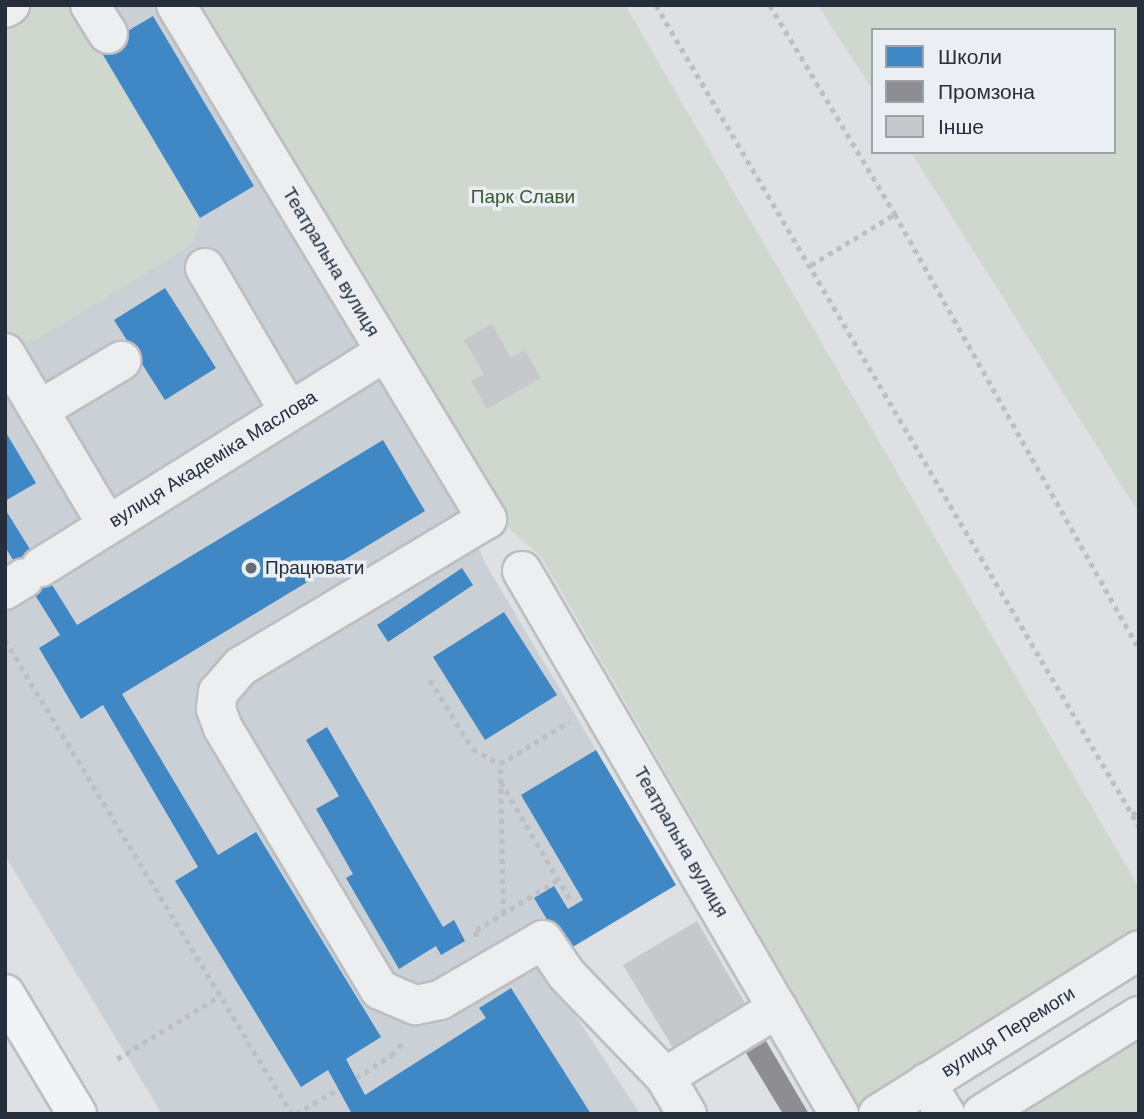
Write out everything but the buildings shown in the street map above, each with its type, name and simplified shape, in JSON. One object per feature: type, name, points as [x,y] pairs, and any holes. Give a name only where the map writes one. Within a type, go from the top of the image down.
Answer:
[{"type":"main road","points":[[5,994],[77,1114]]},
{"type":"street","points":[[5,8],[10,5]]},
{"type":"street","name":"Театральна вулиця","points":[[176,5],[487,519],[241,666],[218,692],[216,709],[223,728],[380,990],[416,1005]]},
{"type":"street","points":[[205,268],[289,411]]},
{"type":"street","name":"вулиця Академіка Маслова","points":[[24,578],[385,352]]},
{"type":"street","points":[[5,353],[107,525]]},
{"type":"street","points":[[39,410],[121,361]]},
{"type":"street","name":"Театральна вулиця","points":[[522,571],[839,1114]]},
{"type":"street","points":[[416,1005],[440,1000],[543,940],[567,975],[665,1077],[687,1114]]},
{"type":"street","name":"вулиця Перемоги","points":[[878,1114],[935,1099],[1139,950]]},
{"type":"street","points":[[665,1077],[778,1009]]},
{"type":"street","points":[[982,1114],[1139,1016]]},
{"type":"path","points":[[656,5],[1139,826]]},
{"type":"path","points":[[770,5],[895,214],[1139,648]]},
{"type":"path","points":[[811,265],[895,214]]},
{"type":"path","points":[[5,640],[294,1114],[307,1111],[338,1089]]},
{"type":"path","points":[[430,680],[473,748],[500,764]]},
{"type":"path","points":[[500,764],[600,704]]},
{"type":"path","points":[[500,764],[503,914]]},
{"type":"path","points":[[501,781],[570,899]]},
{"type":"path","points":[[1132,814],[1139,810]]},
{"type":"path","points":[[117,1059],[220,996]]},
{"type":"path","points":[[356,1077],[392,1055],[408,1037],[416,1005]]},
{"type":"shaded area","points":[[5,5],[161,5],[457,492],[484,561],[676,885],[541,963],[640,1114],[162,1114],[5,856]]},
{"type":"green space","points":[[33,5],[66,5],[79,17],[200,218],[193,242],[185,249],[38,339],[27,342],[12,336],[5,327],[5,20]]},
{"type":"green space","name":"Парк Слави","points":[[193,5],[625,5],[1139,888],[1139,931],[858,1104],[542,558],[501,520]]},
{"type":"green space","points":[[818,5],[1139,5],[1139,513],[912,154],[1116,154],[1116,28],[871,28],[871,88]]},
{"type":"green space","points":[[1139,1035],[1139,1114],[1015,1114]]},
{"type":"place","name":"Працювати","points":[[251,568]]}]
